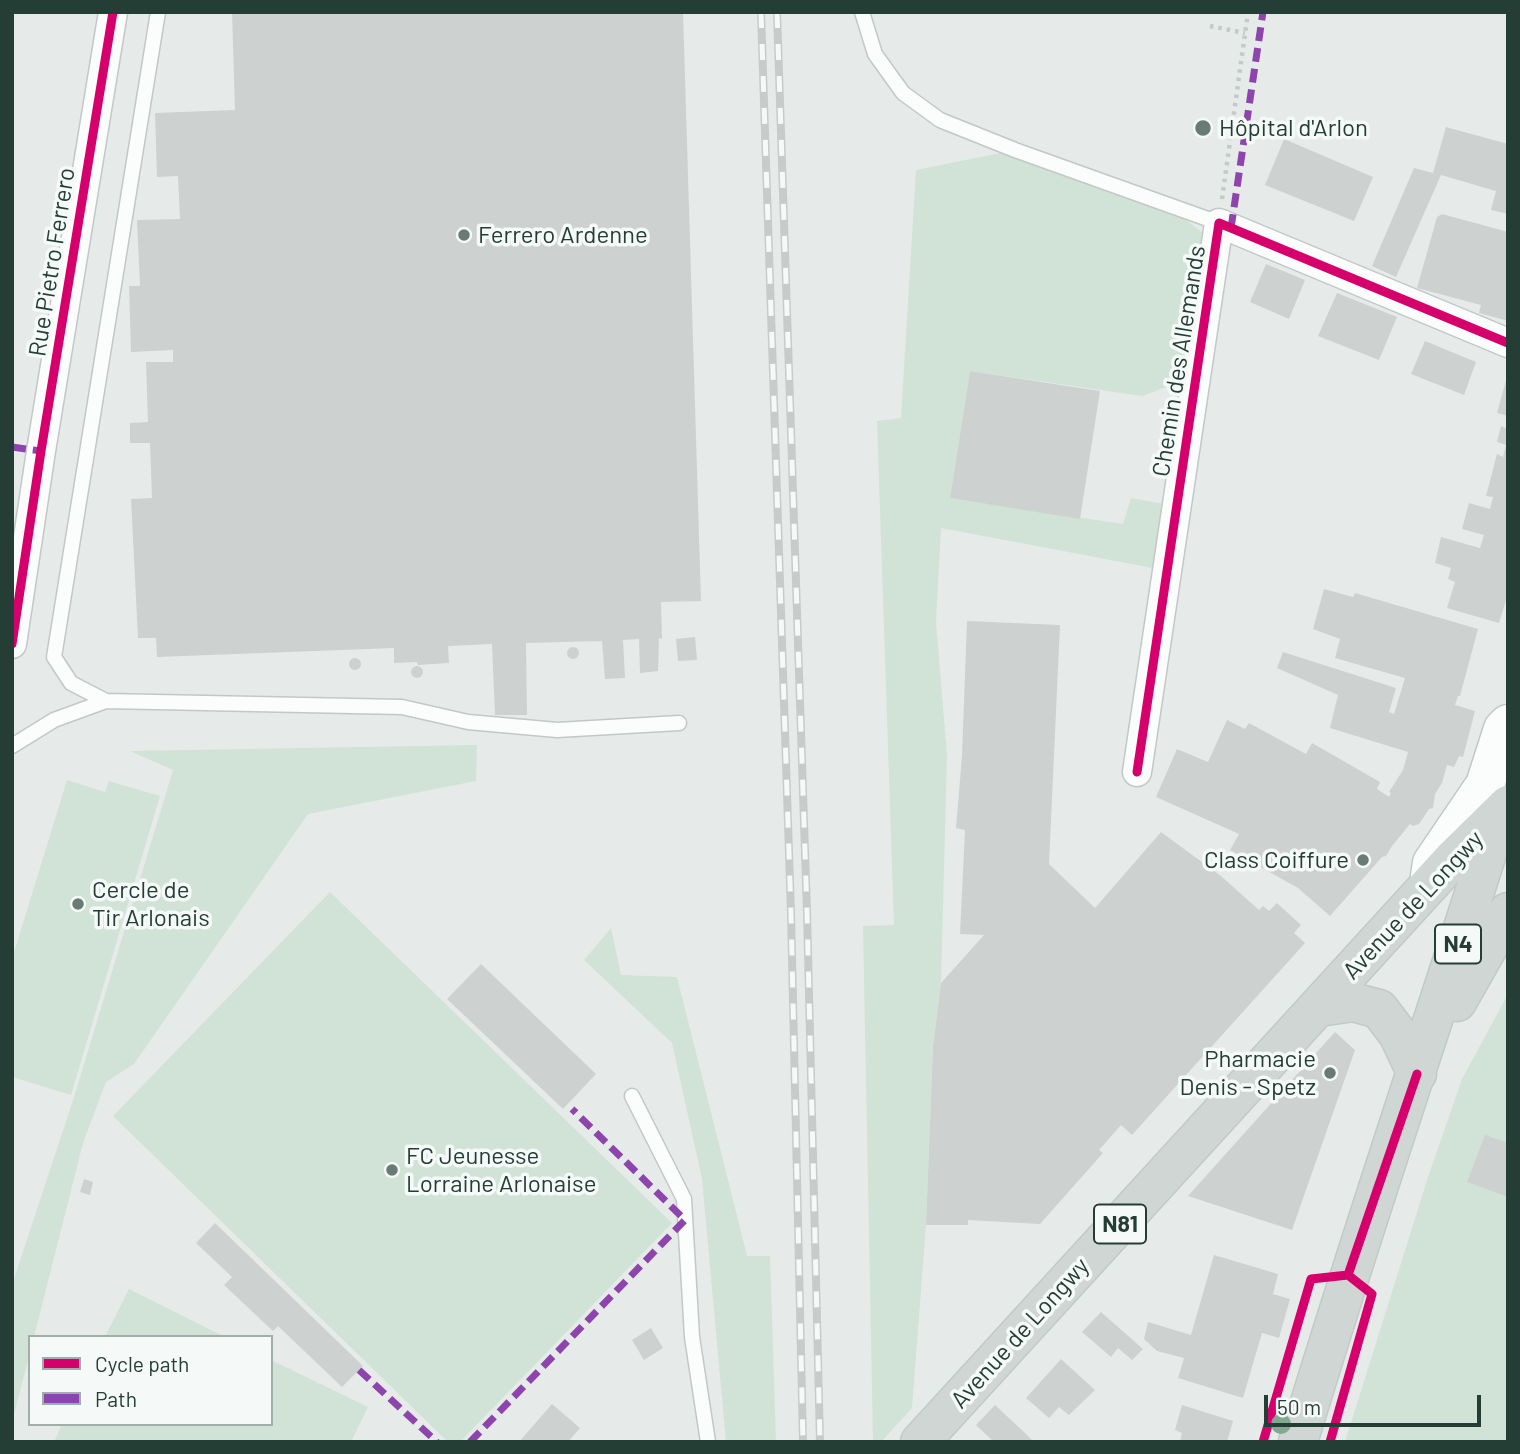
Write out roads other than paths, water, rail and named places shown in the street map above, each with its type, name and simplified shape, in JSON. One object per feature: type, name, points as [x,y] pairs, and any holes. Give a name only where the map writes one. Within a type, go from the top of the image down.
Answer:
[{"type":"main road","points":[[1426,889],[1433,863],[1485,785],[1503,729],[1508,724]]},
{"type":"main road","points":[[1504,809],[1508,764]]},
{"type":"main road","name":"Avenue de Longwy","points":[[920,1442],[1426,889],[1504,809]]},
{"type":"main road","name":"N4","points":[[1298,1442],[1348,1275],[1504,809]]},
{"type":"main road","name":"N4","points":[[1417,1074],[1508,912]]},
{"type":"main road","name":"Avenue de Longwy","points":[[1319,1007],[1353,1002],[1380,1009],[1398,1034],[1417,1074]]},
{"type":"street","name":"Rue Pietro Ferrero","points":[[12,643],[45,423],[113,12]]},
{"type":"street","name":"Chemin des Allemands","points":[[1137,772],[1219,223],[1508,343]]},
{"type":"lane","points":[[106,701],[71,683],[54,657],[158,12]]},
{"type":"lane","points":[[862,12],[875,54],[903,93],[940,120],[1015,150],[1219,223]]},
{"type":"lane","points":[[12,746],[54,720],[106,701],[402,707],[468,722],[557,730],[679,723]]},
{"type":"lane","points":[[632,1096],[684,1199],[692,1337],[708,1442]]},
{"type":"railway","points":[[761,12],[791,913],[803,1442]]},
{"type":"railway","points":[[777,12],[807,912],[820,1442]]},
{"type":"place","name":"Hôpital d'Arlon","points":[[1203,128]]},
{"type":"place","name":"Ferrero Ardenne","points":[[464,235]]},
{"type":"place","name":"Class Coiffure","points":[[1363,860]]},
{"type":"place","name":"Cercle de Tir Arlonais","points":[[78,904]]},
{"type":"place","name":"Pharmacie Denis - Spetz","points":[[1330,1073]]},
{"type":"place","name":"FC Jeunesse Lorraine Arlonaise","points":[[392,1170]]}]
